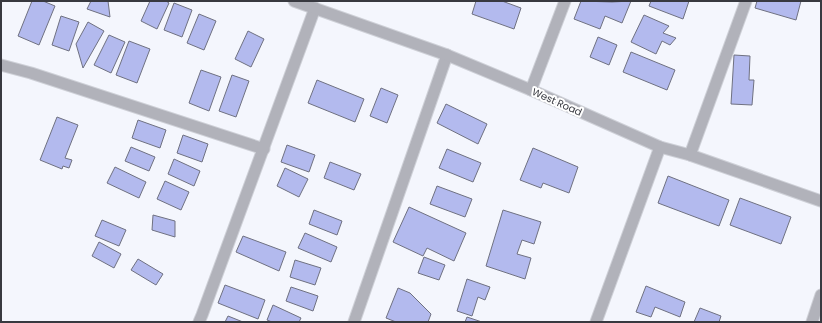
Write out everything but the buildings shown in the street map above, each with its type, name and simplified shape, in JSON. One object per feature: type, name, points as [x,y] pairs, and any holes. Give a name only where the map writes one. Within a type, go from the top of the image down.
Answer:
[{"type":"street","name":"West Road","points":[[294,1],[447,55],[660,147],[690,155],[821,201]]},
{"type":"street","points":[[531,90],[565,1]]},
{"type":"street","points":[[690,155],[746,1]]},
{"type":"street","points":[[199,322],[315,8]]},
{"type":"street","points":[[354,322],[447,55]]},
{"type":"street","points":[[1,65],[31,73],[264,149]]},
{"type":"street","points":[[596,322],[660,147]]},
{"type":"street","points":[[812,322],[821,295]]}]
